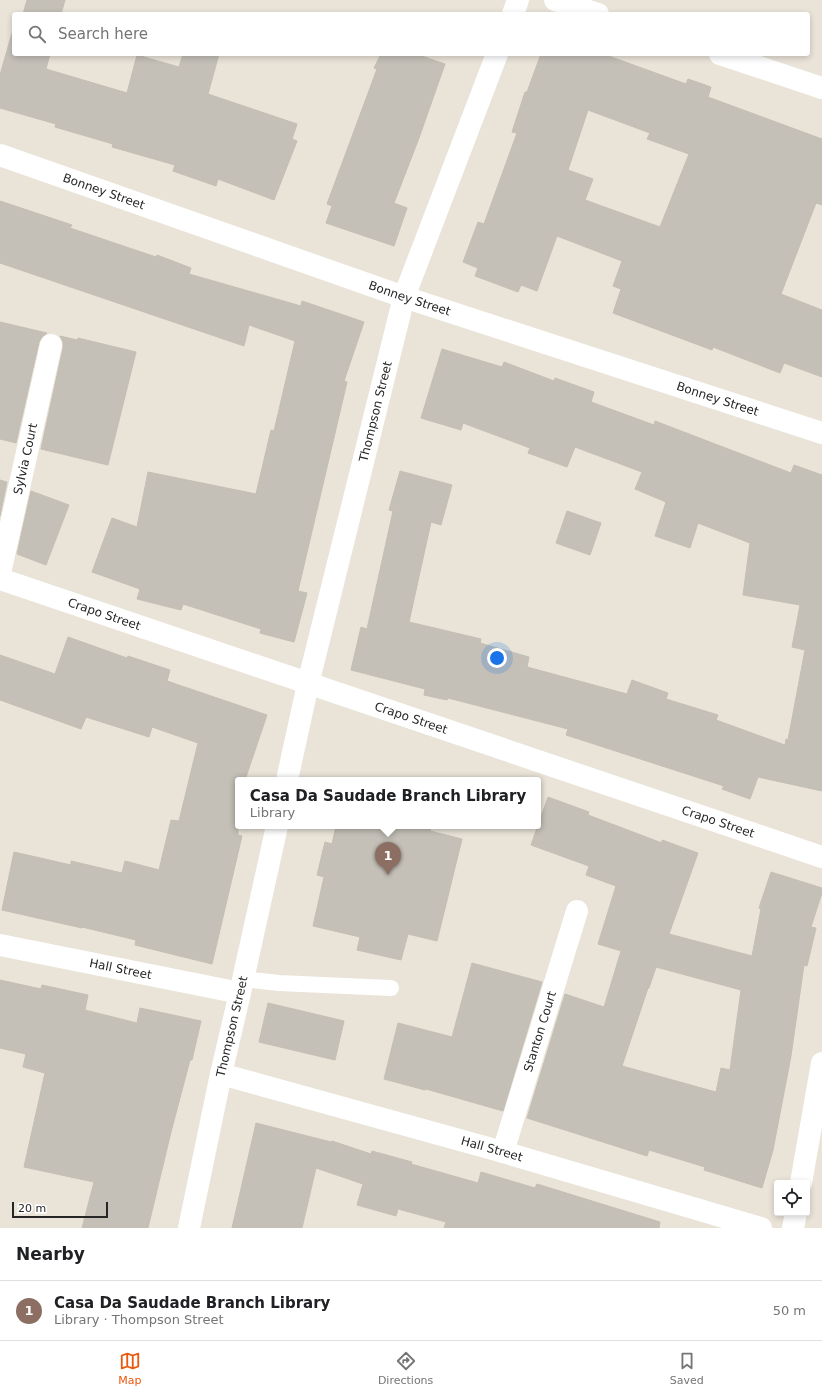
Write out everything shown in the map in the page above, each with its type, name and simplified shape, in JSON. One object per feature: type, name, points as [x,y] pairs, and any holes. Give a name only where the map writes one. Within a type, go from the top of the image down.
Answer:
[{"type":"street","points":[[514,12],[518,0]]},
{"type":"street","points":[[555,0],[592,12]]},
{"type":"street","name":"Thompson Street","points":[[288,777],[308,684],[404,297],[496,56]]},
{"type":"street","points":[[726,56],[822,88]]},
{"type":"street","name":"Bonney Street","points":[[0,155],[404,297],[822,433]]},
{"type":"street","name":"Sylvia Court","points":[[0,573],[51,346]]},
{"type":"street","name":"Crapo Street","points":[[0,579],[822,857]]},
{"type":"street","name":"Thompson Street","points":[[189,1228],[221,1074],[276,829]]},
{"type":"street","name":"Stanton Court","points":[[503,1152],[577,911]]},
{"type":"street","name":"Hall Street","points":[[0,945],[242,986]]},
{"type":"street","points":[[802,1180],[822,1063]]},
{"type":"street","name":"Hall Street","points":[[221,1074],[503,1152],[761,1228]]},
{"type":"street","points":[[793,1228],[795,1216]]},
{"type":"lane","points":[[242,986],[279,983],[391,988]]},
{"type":"building","points":[[27,0],[65,0],[62,12],[24,12]]},
{"type":"building","points":[[12,33],[12,56],[49,56],[46,69],[127,93],[137,56],[179,67],[182,56],[218,56],[208,94],[297,124],[292,139],[297,141],[274,200],[218,179],[216,186],[173,171],[175,165],[112,147],[113,144],[55,127],[56,124],[0,108],[0,75]]},
{"type":"building","points":[[380,56],[422,56],[445,64],[394,203],[407,208],[394,246],[326,223],[332,206],[327,204],[377,69],[374,68]]},
{"type":"building","points":[[540,56],[609,56],[686,84],[688,79],[711,87],[708,97],[822,139],[822,205],[816,203],[781,294],[822,310],[822,377],[784,363],[780,373],[713,347],[712,350],[613,313],[621,289],[613,286],[622,261],[557,236],[537,291],[521,285],[518,292],[475,276],[478,268],[463,262],[478,222],[484,224],[517,133],[512,132],[525,92],[527,92]],"holes":[[[588,110],[650,133],[647,139],[689,154],[660,227],[585,200],[593,179],[568,170]]]},
{"type":"building","points":[[0,201],[72,225],[70,228],[156,257],[157,255],[191,268],[189,274],[301,306],[302,301],[364,322],[344,381],[347,382],[298,591],[307,593],[294,642],[260,633],[261,629],[183,604],[181,610],[137,599],[140,589],[92,572],[112,518],[137,527],[148,472],[256,494],[271,430],[274,431],[295,341],[249,325],[244,346],[0,263]]},
{"type":"building","points":[[0,322],[47,333],[39,342],[16,443],[0,439]]},
{"type":"building","points":[[60,336],[77,340],[78,338],[136,352],[108,465],[41,449],[63,348],[63,342]]},
{"type":"building","points":[[442,349],[502,367],[504,362],[554,381],[555,378],[594,392],[591,402],[654,425],[655,421],[791,473],[794,465],[822,475],[822,791],[758,777],[750,799],[722,789],[724,786],[566,735],[568,729],[448,698],[447,700],[424,695],[425,689],[351,670],[361,627],[367,629],[393,511],[389,510],[400,471],[452,485],[441,525],[431,522],[409,622],[481,639],[480,643],[529,657],[527,667],[627,694],[632,680],[668,693],[666,699],[718,715],[716,720],[785,745],[786,739],[788,740],[805,650],[792,647],[800,605],[743,595],[750,543],[698,523],[690,548],[655,536],[666,502],[635,489],[642,472],[575,447],[567,467],[528,453],[530,448],[463,423],[461,430],[421,418]]},
{"type":"building","points":[[0,480],[7,482],[0,516]]},
{"type":"building","points":[[31,491],[69,505],[46,565],[17,554]]},
{"type":"building","points":[[567,511],[601,523],[590,555],[556,543]]},
{"type":"building","points":[[68,637],[127,658],[128,656],[170,670],[167,681],[267,715],[246,777],[235,777],[235,829],[238,829],[238,835],[242,836],[212,964],[135,945],[136,940],[2,910],[14,852],[71,865],[71,861],[122,873],[125,861],[159,870],[171,820],[179,821],[198,743],[152,727],[149,737],[86,717],[81,729],[0,700],[0,655],[55,674]]},
{"type":"building","points":[[548,797],[589,812],[588,815],[662,843],[662,840],[698,853],[669,934],[752,956],[761,909],[759,908],[771,872],[822,888],[822,893],[811,927],[816,928],[807,966],[804,965],[791,1056],[773,1150],[762,1188],[704,1170],[705,1167],[649,1150],[647,1156],[527,1118],[565,994],[604,1007],[621,951],[598,944],[616,886],[586,875],[589,866],[531,845],[537,829],[541,829],[541,817]],"holes":[[[656,967],[741,990],[730,1070],[721,1068],[716,1092],[622,1066]]]},
{"type":"building","points":[[335,829],[430,829],[430,831],[462,839],[437,941],[408,934],[401,960],[357,950],[360,937],[313,926],[324,877],[317,875],[325,842],[332,844]]},
{"type":"building","points":[[472,963],[542,982],[503,1111],[426,1089],[425,1090],[384,1079],[398,1023],[452,1037]]},
{"type":"building","points":[[0,980],[41,989],[42,985],[88,995],[85,1010],[137,1023],[140,1008],[201,1021],[192,1060],[190,1060],[171,1132],[148,1228],[82,1228],[94,1182],[24,1167],[45,1073],[23,1067],[26,1054],[0,1048]]},
{"type":"building","points":[[268,1003],[344,1021],[335,1060],[259,1042]]},
{"type":"building","points":[[256,1123],[331,1142],[332,1141],[371,1154],[372,1151],[478,1183],[481,1172],[535,1188],[537,1184],[660,1222],[659,1228],[444,1228],[446,1222],[398,1209],[396,1216],[357,1205],[363,1184],[316,1168],[302,1228],[232,1228]]},
{"type":"place","name":"Casa Da Saudade Branch Library","points":[[388,875]]}]
